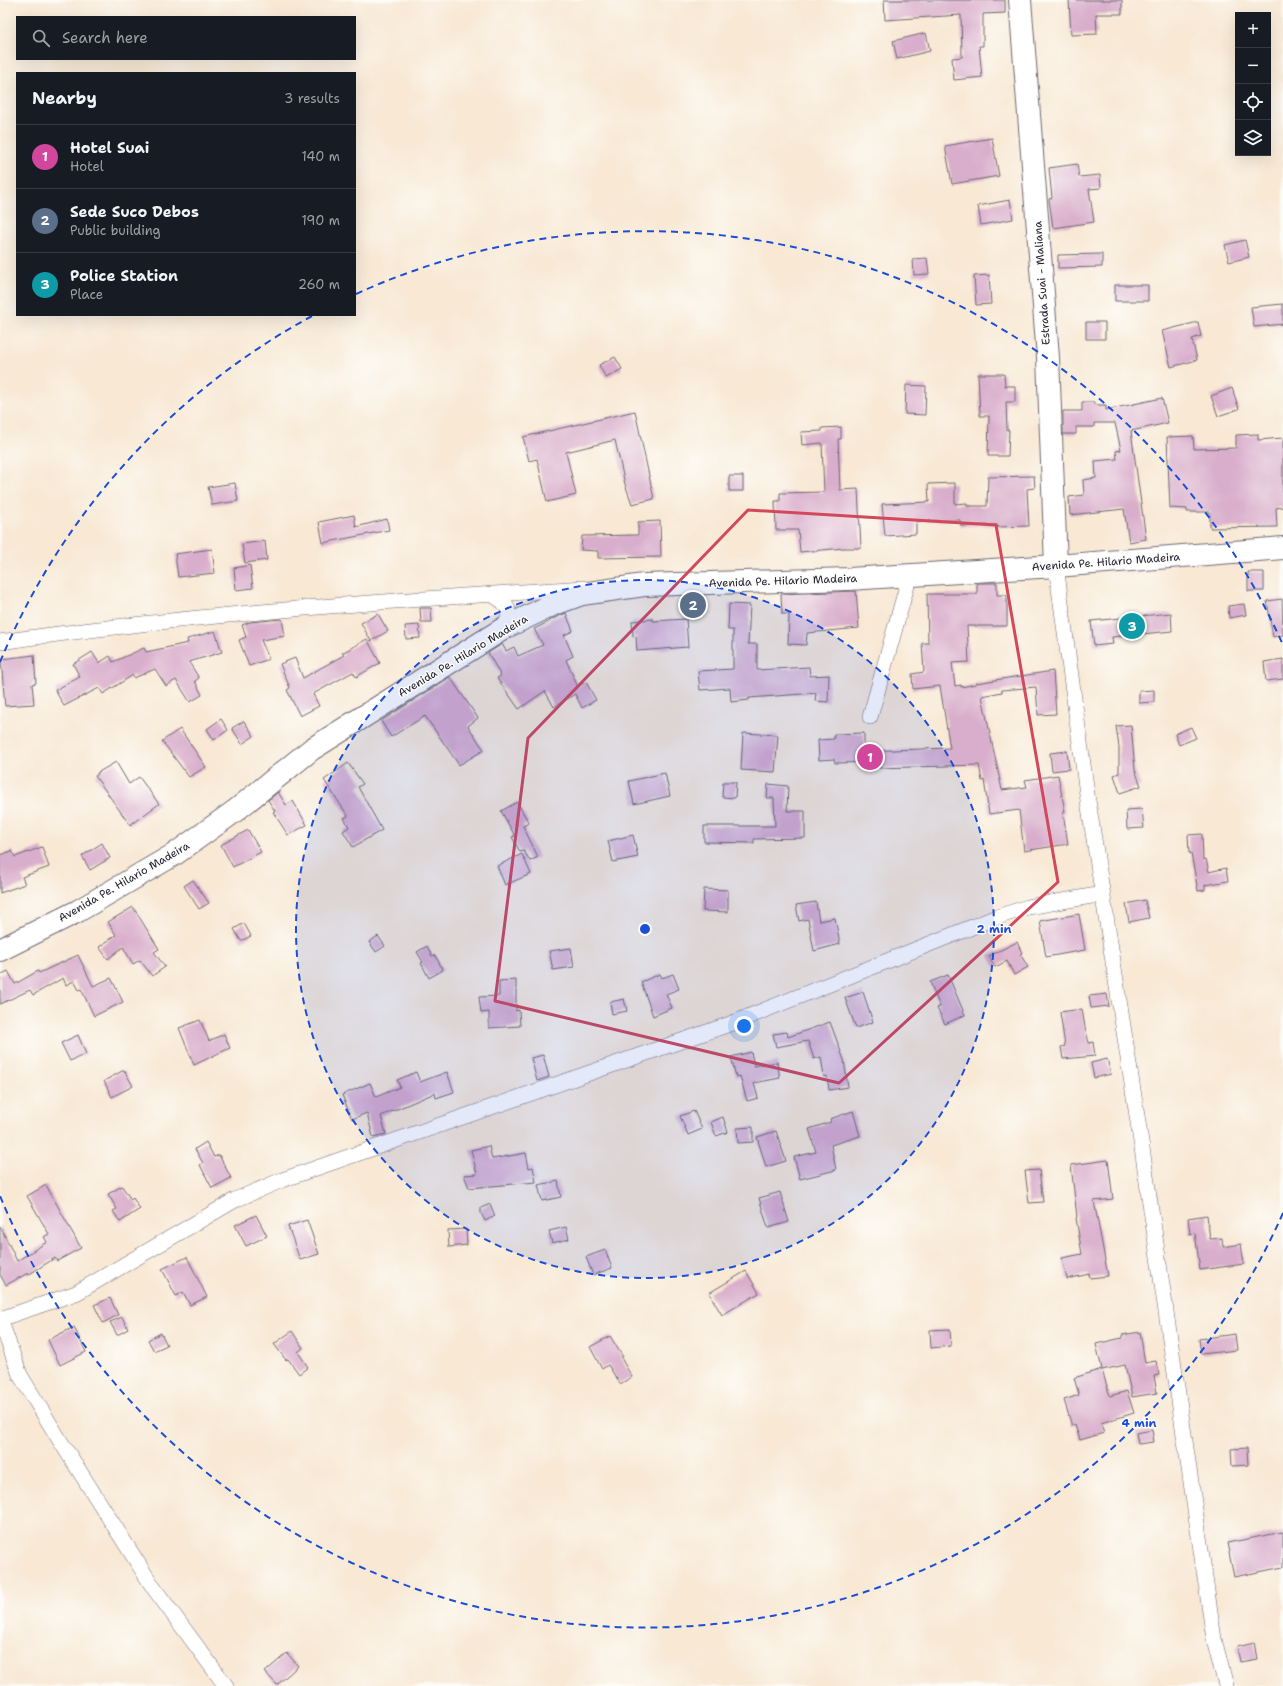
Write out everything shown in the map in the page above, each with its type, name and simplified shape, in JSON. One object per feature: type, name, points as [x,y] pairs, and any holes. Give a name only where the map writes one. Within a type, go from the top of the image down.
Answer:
[{"type":"main road","name":"Estrada Suai - Maliana","points":[[1020,0],[1048,357],[1056,566]]},
{"type":"main road","name":"Avenida Pe. Hilario Madeira","points":[[0,950],[78,911],[175,854],[235,811],[312,749],[506,628],[552,605],[582,594],[644,586],[849,579],[1056,566],[1283,548]]},
{"type":"street","points":[[1056,566],[1087,794],[1144,1156],[1214,1639],[1226,1686]]},
{"type":"street","points":[[870,717],[910,575]]},
{"type":"street","points":[[0,642],[265,611],[607,586],[644,586]]},
{"type":"street","points":[[491,594],[504,601],[510,613],[506,628]]},
{"type":"street","points":[[226,1686],[153,1587],[58,1439],[20,1375],[0,1319],[76,1293],[235,1200],[282,1180],[730,1024],[997,917],[1028,907],[1103,894]]},
{"type":"highlighted area","points":[[748,510],[996,525],[1058,882],[839,1083],[495,1001],[528,738]]},
{"type":"building","points":[[884,0],[1005,0],[1005,13],[983,14],[983,46],[979,46],[982,77],[954,80],[952,58],[962,57],[961,15],[885,20]]},
{"type":"building","points":[[1069,0],[1122,0],[1122,14],[1096,14],[1097,34],[1071,35]]},
{"type":"building","points":[[926,33],[930,51],[897,59],[893,41]]},
{"type":"building","points":[[992,138],[999,176],[952,184],[945,146]]},
{"type":"building","points":[[1077,164],[1079,177],[1100,175],[1101,188],[1089,189],[1094,222],[1053,228],[1049,199],[1052,198],[1049,168]]},
{"type":"building","points":[[1010,200],[1013,219],[981,225],[978,206]]},
{"type":"building","points":[[1245,240],[1249,257],[1229,262],[1225,245]]},
{"type":"building","points":[[1102,254],[1102,267],[1058,268],[1058,255]]},
{"type":"building","points":[[927,258],[929,274],[914,275],[913,259]]},
{"type":"building","points":[[989,275],[991,304],[976,305],[974,276]]},
{"type":"building","points":[[1115,285],[1148,285],[1148,301],[1115,301]]},
{"type":"building","points":[[1283,304],[1283,324],[1254,327],[1251,307]]},
{"type":"building","points":[[1086,322],[1105,322],[1105,339],[1086,339]]},
{"type":"building","points":[[1198,322],[1201,336],[1192,339],[1197,360],[1171,367],[1162,331]]},
{"type":"building","points":[[615,357],[622,369],[606,378],[599,365]]},
{"type":"building","points":[[978,374],[1004,374],[1005,386],[1015,386],[1015,402],[1006,402],[1007,430],[1009,430],[1008,456],[988,456],[989,416],[980,416]]},
{"type":"building","points":[[906,385],[926,386],[925,415],[905,414]]},
{"type":"building","points":[[1232,388],[1239,409],[1218,416],[1211,396]]},
{"type":"building","points":[[1162,398],[1168,423],[1131,431],[1146,539],[1129,542],[1124,509],[1070,515],[1069,497],[1084,495],[1083,480],[1096,478],[1095,461],[1117,459],[1116,451],[1121,450],[1115,423],[1094,423],[1094,427],[1076,427],[1076,434],[1063,434],[1063,411],[1082,411],[1082,402],[1094,402],[1094,405],[1106,405],[1106,410]]},
{"type":"building","points":[[635,411],[654,499],[632,504],[625,484],[615,440],[566,452],[576,495],[547,502],[537,459],[529,461],[523,437]]},
{"type":"building","points":[[841,427],[841,439],[838,439],[840,490],[858,489],[861,548],[800,552],[798,530],[776,530],[775,501],[780,501],[780,493],[824,492],[822,443],[802,445],[801,432],[822,431],[822,428]]},
{"type":"building","points":[[1258,434],[1258,440],[1283,438],[1283,507],[1276,508],[1277,527],[1210,528],[1210,512],[1187,512],[1187,509],[1170,508],[1167,437],[1193,436],[1194,449],[1236,448],[1236,435]]},
{"type":"building","points":[[729,476],[743,476],[743,491],[729,491]]},
{"type":"building","points":[[1034,476],[1035,488],[1027,489],[1029,526],[961,526],[960,520],[922,521],[916,522],[916,534],[885,536],[882,504],[929,502],[928,484],[955,483],[955,504],[967,503],[967,506],[987,506],[988,477]]},
{"type":"building","points":[[235,483],[238,501],[212,505],[208,487]]},
{"type":"building","points":[[354,515],[356,527],[387,519],[389,530],[323,543],[319,522]]},
{"type":"building","points":[[660,521],[661,557],[598,558],[598,551],[581,550],[582,536],[638,535],[638,522]]},
{"type":"building","points":[[265,541],[267,560],[245,563],[242,544]]},
{"type":"building","points":[[212,549],[215,573],[178,577],[175,554]]},
{"type":"building","points":[[250,565],[253,588],[236,590],[234,568]]},
{"type":"building","points":[[1248,572],[1264,572],[1264,591],[1248,591]]},
{"type":"building","points":[[977,583],[997,583],[997,595],[1007,595],[1007,626],[967,626],[969,662],[952,663],[955,686],[961,685],[961,687],[976,683],[1053,671],[1056,714],[1038,715],[1036,687],[1002,690],[1002,692],[982,696],[1002,790],[1027,787],[1025,780],[1058,775],[1065,812],[1063,813],[1068,844],[1024,851],[1019,810],[989,814],[984,780],[982,781],[979,765],[879,768],[879,762],[835,763],[834,759],[819,760],[818,740],[834,739],[834,734],[864,733],[864,751],[950,748],[940,686],[913,689],[912,674],[924,672],[922,643],[928,643],[927,594],[977,594]]},
{"type":"building","points":[[856,591],[859,628],[807,633],[806,645],[788,644],[789,614],[782,614],[781,594]]},
{"type":"building","points":[[686,596],[700,596],[700,615],[686,615]]},
{"type":"building","points":[[1282,599],[1283,635],[1273,637],[1267,601]]},
{"type":"building","points":[[729,604],[750,605],[748,644],[757,644],[757,670],[809,667],[810,676],[829,675],[828,702],[815,701],[816,693],[749,698],[749,700],[731,702],[730,688],[700,690],[698,671],[733,669],[733,630],[728,630]]},
{"type":"building","points":[[1244,604],[1246,615],[1229,618],[1228,606]]},
{"type":"building","points":[[420,608],[431,608],[432,622],[421,622]]},
{"type":"building","points":[[566,613],[573,631],[564,635],[573,656],[566,660],[578,687],[586,682],[596,700],[582,708],[575,694],[554,707],[545,691],[519,709],[497,678],[501,676],[488,653],[502,644],[506,651],[514,647],[518,656],[543,645],[534,629]]},
{"type":"building","points":[[1171,613],[1172,631],[1112,637],[1113,644],[1094,646],[1091,621]]},
{"type":"building","points":[[378,614],[388,631],[371,641],[361,623]]},
{"type":"building","points":[[282,619],[285,636],[261,640],[269,659],[249,666],[239,640],[246,637],[242,625],[250,622]]},
{"type":"building","points":[[653,619],[653,621],[686,619],[688,647],[637,651],[636,636],[633,637],[632,621]]},
{"type":"building","points":[[419,625],[420,638],[406,639],[405,626]]},
{"type":"building","points":[[215,631],[222,652],[189,662],[199,678],[195,681],[202,695],[190,702],[176,680],[166,686],[155,669],[134,678],[133,675],[103,694],[99,688],[64,706],[55,690],[80,677],[73,664],[92,652],[99,663],[110,656],[113,662],[144,648],[146,652],[188,643],[187,639]]},
{"type":"building","points":[[367,639],[380,663],[356,677],[353,672],[313,694],[319,706],[300,716],[287,690],[290,688],[280,664],[295,658],[303,678],[344,655],[342,653]]},
{"type":"building","points":[[34,655],[36,683],[32,684],[34,704],[5,706],[1,659]]},
{"type":"building","points":[[1283,659],[1283,679],[1266,681],[1264,662]]},
{"type":"building","points":[[450,677],[478,718],[468,726],[484,750],[459,765],[425,716],[391,737],[381,721]]},
{"type":"building","points":[[1154,690],[1154,702],[1139,703],[1139,691]]},
{"type":"building","points":[[221,719],[228,730],[214,740],[207,729]]},
{"type":"building","points":[[244,721],[254,736],[242,744],[232,728]]},
{"type":"building","points":[[1131,725],[1135,770],[1141,786],[1120,793],[1114,775],[1119,773],[1119,747],[1116,726]]},
{"type":"building","points":[[1191,727],[1196,738],[1179,745],[1175,734]]},
{"type":"building","points":[[180,729],[206,767],[189,777],[162,741]]},
{"type":"building","points":[[743,733],[778,735],[775,772],[741,770]]},
{"type":"building","points":[[1067,751],[1069,769],[1052,771],[1050,753]]},
{"type":"building","points":[[116,762],[129,784],[139,777],[159,804],[130,825],[95,776],[98,774],[97,773]]},
{"type":"building","points":[[348,763],[363,784],[358,787],[382,830],[353,847],[343,831],[349,827],[344,818],[348,816],[324,780]]},
{"type":"building","points":[[665,773],[670,796],[634,804],[629,781]]},
{"type":"building","points":[[723,782],[736,782],[735,798],[722,797]]},
{"type":"building","points":[[768,784],[788,786],[787,811],[805,811],[805,838],[754,839],[754,843],[704,842],[704,826],[775,826],[774,798],[767,798]]},
{"type":"building","points":[[278,792],[286,805],[293,801],[307,825],[288,835],[273,812],[275,811],[268,800]]},
{"type":"building","points":[[517,802],[529,823],[523,826],[538,857],[530,861],[524,851],[520,852],[512,837],[515,836],[501,811]]},
{"type":"building","points":[[1142,809],[1144,828],[1127,829],[1126,810]]},
{"type":"building","points":[[248,830],[261,852],[233,867],[221,845]]},
{"type":"building","points":[[1202,834],[1203,860],[1206,859],[1209,872],[1226,868],[1228,881],[1205,885],[1205,890],[1198,891],[1191,853],[1189,853],[1188,835]]},
{"type":"building","points":[[633,835],[638,857],[613,862],[608,841]]},
{"type":"building","points":[[102,843],[110,858],[90,870],[82,856]]},
{"type":"building","points":[[42,847],[49,867],[22,877],[25,884],[0,893],[0,855],[12,851],[15,857]]},
{"type":"building","points":[[522,854],[531,874],[505,885],[497,866]]},
{"type":"building","points":[[193,880],[209,903],[199,909],[184,886]]},
{"type":"building","points":[[704,889],[728,890],[728,912],[703,911]]},
{"type":"building","points":[[1145,900],[1149,918],[1129,922],[1126,904]]},
{"type":"building","points":[[816,902],[819,921],[835,918],[840,944],[814,951],[808,919],[799,921],[796,905]]},
{"type":"building","points":[[133,907],[159,949],[154,952],[165,967],[152,976],[140,960],[133,964],[123,947],[108,959],[99,947],[116,935],[108,922]]},
{"type":"building","points":[[1079,914],[1085,950],[1046,957],[1040,921]]},
{"type":"building","points":[[244,923],[251,936],[241,941],[234,929]]},
{"type":"building","points":[[378,936],[385,946],[376,952],[369,942]]},
{"type":"building","points":[[1017,942],[1022,953],[1020,954],[1028,967],[1014,975],[1007,961],[995,967],[989,956]]},
{"type":"building","points":[[427,946],[432,956],[435,955],[443,970],[429,978],[421,963],[423,962],[417,952]]},
{"type":"building","points":[[571,948],[574,967],[553,970],[549,951]]},
{"type":"building","points":[[78,955],[93,986],[111,978],[123,1002],[94,1016],[81,989],[79,990],[74,981],[66,985],[63,978],[33,995],[30,990],[0,1004],[0,975],[8,971],[15,984],[38,971],[39,973]]},
{"type":"building","points":[[660,974],[662,978],[673,974],[679,989],[666,994],[672,1008],[653,1016],[641,982]]},
{"type":"building","points":[[948,975],[965,1015],[945,1024],[937,1008],[940,1007],[930,982]]},
{"type":"building","points":[[516,980],[516,1011],[519,1010],[520,1026],[489,1028],[489,1012],[481,1013],[479,997],[499,996],[499,981]]},
{"type":"building","points":[[863,992],[873,1022],[856,1028],[845,998]]},
{"type":"building","points":[[1107,994],[1109,1006],[1091,1008],[1089,996]]},
{"type":"building","points":[[624,999],[627,1011],[612,1014],[610,1002]]},
{"type":"building","points":[[1082,1009],[1089,1043],[1093,1042],[1095,1056],[1063,1059],[1061,1047],[1065,1046],[1060,1012]]},
{"type":"building","points":[[200,1020],[209,1041],[224,1034],[230,1048],[194,1065],[179,1028]]},
{"type":"building","points":[[830,1022],[844,1060],[848,1087],[829,1090],[827,1076],[824,1077],[821,1057],[814,1059],[808,1041],[776,1047],[773,1034],[787,1032],[788,1037]]},
{"type":"building","points":[[78,1035],[86,1054],[70,1061],[61,1043]]},
{"type":"building","points":[[751,1052],[754,1066],[777,1062],[780,1078],[754,1083],[758,1098],[747,1101],[740,1076],[736,1077],[731,1057]]},
{"type":"building","points":[[543,1055],[549,1077],[537,1081],[531,1058]]},
{"type":"building","points":[[1107,1059],[1111,1074],[1094,1078],[1091,1063]]},
{"type":"building","points":[[124,1070],[133,1086],[112,1097],[104,1081]]},
{"type":"building","points":[[416,1072],[420,1082],[447,1072],[454,1092],[436,1098],[435,1093],[381,1116],[386,1134],[373,1137],[367,1113],[352,1119],[342,1095],[370,1083],[376,1097],[400,1087],[397,1080]]},
{"type":"building","points":[[694,1111],[702,1129],[688,1135],[680,1116]]},
{"type":"building","points":[[853,1111],[860,1136],[831,1145],[836,1170],[800,1179],[794,1157],[816,1152],[809,1129],[831,1122],[830,1119]]},
{"type":"building","points":[[723,1117],[728,1132],[716,1136],[711,1122]]},
{"type":"building","points":[[753,1127],[753,1142],[738,1143],[737,1128]]},
{"type":"building","points":[[776,1131],[786,1161],[766,1167],[757,1137]]},
{"type":"building","points":[[206,1142],[214,1157],[219,1155],[231,1178],[212,1188],[200,1165],[203,1163],[195,1149]]},
{"type":"building","points":[[489,1146],[492,1159],[526,1153],[529,1168],[533,1167],[536,1182],[469,1188],[464,1175],[477,1174],[471,1150]]},
{"type":"building","points":[[1108,1160],[1113,1199],[1094,1201],[1108,1276],[1090,1278],[1089,1274],[1067,1279],[1062,1258],[1082,1254],[1076,1218],[1071,1165]]},
{"type":"building","points":[[1039,1170],[1043,1202],[1029,1203],[1025,1171]]},
{"type":"building","points":[[558,1181],[561,1197],[542,1201],[538,1185]]},
{"type":"building","points":[[46,1185],[81,1248],[57,1261],[55,1258],[28,1275],[28,1273],[6,1285],[0,1275],[0,1226],[17,1261],[47,1242],[44,1237],[49,1234],[27,1196]]},
{"type":"building","points":[[122,1186],[131,1200],[133,1198],[140,1209],[120,1222],[113,1211],[117,1209],[108,1194]]},
{"type":"building","points":[[780,1192],[789,1222],[768,1228],[759,1198]]},
{"type":"building","points":[[490,1204],[495,1216],[485,1221],[481,1213],[481,1208]]},
{"type":"building","points":[[256,1215],[267,1236],[246,1246],[235,1225]]},
{"type":"building","points":[[1207,1215],[1210,1239],[1222,1238],[1223,1247],[1241,1244],[1244,1264],[1200,1270],[1195,1233],[1190,1234],[1188,1218]]},
{"type":"building","points":[[307,1220],[319,1254],[300,1260],[288,1226]]},
{"type":"building","points":[[566,1227],[569,1239],[552,1243],[549,1231]]},
{"type":"building","points":[[466,1229],[467,1245],[449,1247],[448,1230]]},
{"type":"building","points":[[605,1250],[612,1268],[593,1275],[586,1257]]},
{"type":"building","points":[[187,1257],[207,1297],[190,1305],[183,1292],[176,1296],[162,1269]]},
{"type":"building","points":[[746,1271],[759,1293],[722,1315],[709,1293]]},
{"type":"building","points":[[110,1298],[118,1315],[103,1323],[94,1305]]},
{"type":"building","points":[[122,1317],[128,1329],[117,1335],[110,1322]]},
{"type":"building","points":[[74,1327],[86,1352],[60,1365],[48,1340]]},
{"type":"building","points":[[950,1329],[951,1346],[931,1348],[930,1330]]},
{"type":"building","points":[[292,1331],[303,1348],[298,1352],[308,1367],[299,1374],[274,1344]]},
{"type":"building","points":[[1140,1332],[1145,1363],[1156,1361],[1159,1375],[1154,1376],[1157,1393],[1132,1397],[1125,1365],[1102,1370],[1110,1396],[1127,1391],[1134,1413],[1101,1423],[1104,1433],[1080,1440],[1075,1425],[1072,1426],[1064,1400],[1079,1395],[1074,1378],[1102,1369],[1096,1344],[1122,1338],[1122,1335]]},
{"type":"building","points":[[161,1333],[167,1345],[154,1351],[148,1340]]},
{"type":"building","points":[[1235,1334],[1237,1350],[1201,1354],[1199,1339]]},
{"type":"building","points":[[610,1336],[623,1357],[621,1358],[632,1377],[620,1384],[608,1365],[602,1369],[590,1347]]},
{"type":"building","points":[[1152,1430],[1154,1442],[1138,1444],[1136,1433]]},
{"type":"building","points":[[1247,1448],[1248,1465],[1232,1466],[1231,1449]]},
{"type":"building","points":[[1283,1532],[1283,1567],[1234,1577],[1227,1543]]},
{"type":"building","points":[[1254,1642],[1257,1659],[1240,1662],[1237,1646]]},
{"type":"building","points":[[287,1653],[298,1666],[277,1685],[265,1672]]},
{"type":"place","name":"Sede Suco Debos","points":[[693,605]]},
{"type":"place","name":"Police Station","points":[[1132,626]]},
{"type":"place","name":"Hotel Suai","points":[[870,757]]}]
